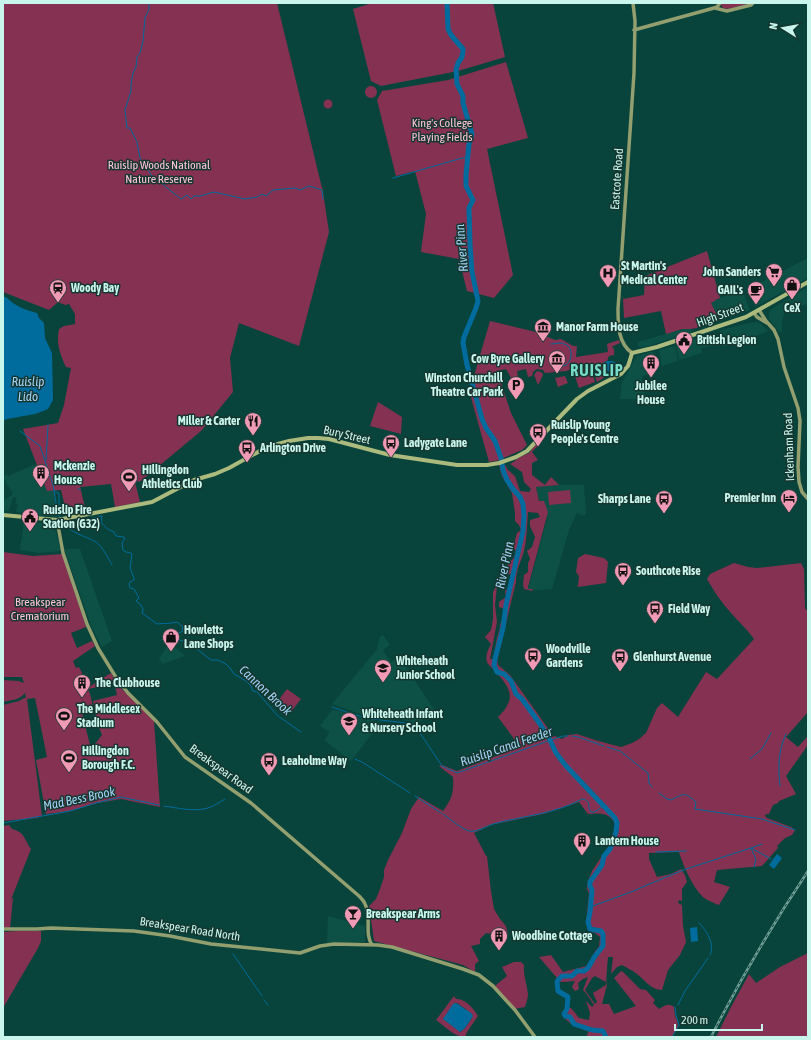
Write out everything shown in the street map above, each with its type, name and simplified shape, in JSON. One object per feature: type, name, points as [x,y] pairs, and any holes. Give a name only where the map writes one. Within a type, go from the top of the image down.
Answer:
[{"type":"main road","name":"High Street","points":[[632,352],[669,344],[746,317],[808,282]]},
{"type":"main road","name":"Bury Street","points":[[3,515],[57,520],[152,502],[194,480],[229,468],[267,447],[303,438],[329,439],[390,455],[457,465],[487,465],[499,463],[527,451],[577,399],[588,391],[621,374],[628,366],[632,352]]},
{"type":"street","name":"Eastcote Road","points":[[632,352],[622,343],[619,329],[618,309],[634,73],[635,21],[633,3]]},
{"type":"street","points":[[634,30],[714,8],[720,3]]},
{"type":"street","points":[[714,8],[727,11],[751,5],[753,3]]},
{"type":"street","name":"Ickenham Road","points":[[759,310],[769,325]]},
{"type":"street","name":"Ickenham Road","points":[[754,313],[774,330],[778,339],[784,367],[799,412],[799,482],[802,492],[808,499]]},
{"type":"street","name":"Breakspear Road","points":[[57,520],[63,553],[87,624],[98,648],[117,679],[128,693],[157,722],[185,757],[251,804],[359,896],[366,907],[369,940],[372,945]]},
{"type":"street","name":"Breakspear Road North","points":[[3,929],[37,930],[58,928],[134,931],[211,944],[300,953],[327,945],[345,944],[392,947],[463,968],[478,975],[493,986],[515,1010],[535,1037]]},
{"type":"shaded area","points":[[808,258],[808,278],[755,307],[748,289]]},
{"type":"shaded area","points":[[808,287],[808,304],[785,310],[782,322],[782,331],[780,333],[769,319],[769,312],[771,309]]},
{"type":"shaded area","points":[[742,289],[750,310],[720,321],[711,303]]},
{"type":"shaded area","points":[[757,322],[768,331],[753,337],[753,340],[722,347],[721,330]]},
{"type":"shaded area","points":[[682,329],[691,329],[692,332],[645,347],[638,347],[638,342]]},
{"type":"shaded area","points":[[714,334],[717,345],[702,348],[702,353],[679,360],[676,345]]},
{"type":"shaded area","points":[[675,346],[678,361],[662,366],[659,350]]},
{"type":"shaded area","points":[[653,352],[656,363],[653,364],[655,374],[645,375],[642,377],[646,399],[620,399],[622,382],[637,356]]},
{"type":"shaded area","points":[[36,464],[47,491],[53,490],[58,517],[16,512],[18,504],[15,504],[17,498],[13,497],[9,511],[3,510],[3,501],[13,494],[3,477],[7,474],[8,476]]},
{"type":"shaded area","points":[[584,485],[586,513],[584,516],[577,513],[569,530],[552,589],[528,589],[547,519],[536,487]]},
{"type":"shaded area","points":[[24,521],[51,524],[56,532],[61,551],[39,553],[20,550]]},
{"type":"shaded area","points":[[64,549],[80,549],[112,641],[102,647],[92,628]]},
{"type":"shaded area","name":"Whiteheath Junior School","points":[[383,635],[390,645],[383,650],[391,662],[399,657],[435,711],[416,724],[400,719],[366,716],[332,704],[377,650],[379,639]]},
{"type":"shaded area","points":[[170,643],[185,656],[162,664],[159,658]]},
{"type":"shaded area","name":"Whiteheath Infant & Nursery School","points":[[332,710],[381,722],[351,761],[324,740],[330,732],[320,726]]},
{"type":"shaded area","points":[[328,916],[365,926],[365,942],[327,943]]},
{"type":"green space","name":"Ruislip Woods National Nature Reserve","points":[[3,3],[277,3],[323,192],[329,232],[299,346],[239,323],[230,358],[233,392],[201,431],[141,481],[135,482],[140,502],[115,507],[111,484],[80,487],[86,511],[67,515],[61,490],[47,491],[23,429],[58,423],[64,405],[71,368],[66,367],[62,358],[58,344],[58,334],[59,329],[64,326],[75,324],[75,314],[69,304],[65,305],[58,302],[49,310],[3,292]]},
{"type":"green space","name":"King's College Playing Fields","points":[[372,3],[493,3],[505,57],[458,71],[381,86],[371,81],[353,9]]},
{"type":"green space","points":[[721,3],[751,3],[728,9],[723,8]]},
{"type":"green space","name":"King's College Playing Fields","points":[[506,62],[528,138],[487,149],[513,275],[494,298],[467,291],[459,259],[421,252],[426,214],[415,171],[396,176],[377,100],[382,91],[448,80]]},
{"type":"green space","points":[[371,86],[375,88],[377,92],[375,96],[371,98],[367,96],[365,92],[367,88]]},
{"type":"green space","points":[[328,99],[333,104],[328,109],[323,104]]},
{"type":"green space","points":[[707,251],[720,298],[711,303],[718,317],[717,320],[696,328],[682,329],[666,334],[661,311],[624,318],[623,299],[644,295],[645,276]]},
{"type":"green space","points":[[490,321],[536,332],[555,340],[561,339],[573,346],[577,346],[576,357],[608,352],[607,344],[619,340],[620,343],[612,347],[614,349],[614,355],[609,356],[607,361],[604,362],[602,368],[606,371],[605,377],[597,382],[595,376],[598,375],[596,366],[594,366],[593,363],[566,371],[545,373],[543,370],[537,369],[533,372],[532,376],[528,377],[526,369],[517,371],[519,383],[515,385],[506,369],[497,371],[511,413],[527,445],[522,450],[501,459],[495,441],[482,419],[472,387]]},
{"type":"green space","points":[[590,366],[595,382],[579,388],[573,371]]},
{"type":"green space","points":[[537,371],[543,374],[538,385],[534,375]]},
{"type":"green space","points":[[565,376],[568,383],[558,387],[555,378]]},
{"type":"green space","points":[[471,388],[478,406],[480,419],[493,441],[500,460],[489,462],[470,394]]},
{"type":"green space","points":[[378,402],[402,417],[401,434],[370,426]]},
{"type":"green space","points":[[540,439],[544,439],[532,452],[538,460],[532,463],[532,475],[545,485],[551,477],[559,485],[536,487],[539,501],[544,501],[548,512],[528,587],[528,589],[533,589],[532,591],[524,589],[523,584],[524,575],[528,572],[528,563],[530,559],[527,551],[532,547],[535,537],[530,526],[530,520],[540,517],[538,513],[528,512],[524,551],[516,577],[497,660],[498,665],[510,675],[547,727],[552,737],[555,736],[562,739],[568,735],[577,734],[621,747],[632,743],[646,733],[657,708],[662,703],[678,717],[706,672],[717,679],[754,639],[727,609],[718,596],[707,579],[710,574],[734,563],[757,568],[801,563],[804,569],[805,608],[808,612],[808,712],[786,737],[798,747],[808,736],[808,745],[786,776],[796,794],[773,805],[769,814],[766,814],[765,816],[795,830],[792,835],[785,838],[777,846],[778,848],[762,866],[717,870],[714,882],[730,887],[719,905],[706,899],[698,892],[688,875],[679,852],[649,853],[649,859],[657,877],[671,874],[681,869],[685,875],[687,882],[682,889],[682,901],[679,900],[678,903],[682,905],[683,926],[686,942],[680,955],[668,970],[662,990],[652,987],[635,972],[622,965],[617,967],[611,974],[613,957],[608,957],[607,985],[602,1004],[609,1004],[614,1014],[636,1006],[614,978],[622,971],[640,989],[646,990],[655,1000],[653,1003],[659,1009],[668,1005],[674,1007],[678,1027],[672,1037],[586,1037],[589,1031],[574,1026],[563,1017],[563,1013],[565,1008],[571,1008],[579,1018],[589,1020],[590,1013],[586,1001],[592,1007],[594,1005],[583,990],[588,977],[578,983],[579,989],[575,991],[572,987],[575,981],[555,981],[557,978],[539,957],[551,955],[563,972],[587,966],[599,947],[600,937],[588,930],[586,923],[589,894],[587,888],[592,871],[610,844],[616,824],[607,815],[597,813],[588,814],[579,802],[543,814],[490,825],[474,833],[487,856],[494,909],[506,926],[508,934],[498,935],[486,933],[480,939],[480,944],[471,946],[479,961],[475,964],[475,972],[463,965],[374,941],[369,906],[376,899],[384,877],[384,870],[402,833],[411,809],[419,797],[443,811],[453,791],[453,777],[439,766],[442,765],[457,771],[520,747],[498,717],[508,704],[510,694],[505,683],[487,662],[486,659],[488,650],[491,644],[485,637],[491,630],[493,619],[493,592],[504,570],[503,577],[497,586],[495,605],[497,622],[490,659],[493,659],[504,609],[499,607],[499,602],[506,597],[505,591],[509,587],[511,574],[507,575],[508,563],[514,558],[516,551],[513,547],[517,533],[521,530],[515,521],[512,493],[502,476],[499,465],[505,465],[515,476],[520,491],[529,492],[531,489],[524,482],[522,472],[510,464],[529,453]],"holes":[[[595,976],[606,982],[606,985],[593,993],[597,1002],[595,1004],[585,990],[592,978]]]},
{"type":"green space","points":[[570,490],[571,503],[549,505],[548,492]]},
{"type":"green space","name":"Breakspear Crematorium","points":[[3,552],[33,556],[63,554],[86,627],[71,633],[77,648],[92,641],[95,646],[73,661],[76,668],[79,667],[89,687],[111,673],[116,682],[113,684],[88,689],[92,707],[91,709],[82,713],[91,749],[95,748],[94,745],[102,735],[97,722],[93,701],[117,695],[115,686],[119,686],[154,721],[160,807],[121,799],[97,803],[70,811],[46,814],[36,760],[47,757],[35,698],[27,699],[42,816],[37,818],[3,821],[3,705],[26,698],[25,693],[18,698],[3,702],[3,680],[19,681],[24,683],[22,677],[3,677]]},
{"type":"green space","points":[[585,554],[604,558],[608,562],[606,583],[578,587],[579,576],[576,572],[578,558]]},
{"type":"green space","points":[[287,689],[301,699],[291,712],[277,702]]},
{"type":"green space","points":[[9,825],[12,829],[20,832],[24,836],[31,849],[10,902],[13,898],[10,929],[3,928],[3,826]]},
{"type":"green space","points":[[41,931],[41,941],[3,1008],[3,932]]},
{"type":"green space","points":[[808,953],[808,1037],[716,1037],[749,974],[756,983],[780,967]]},
{"type":"green space","points":[[514,962],[521,962],[524,965],[528,994],[525,1007],[514,1009],[495,986],[507,976],[502,967]]},
{"type":"green space","points":[[454,996],[456,999],[463,1000],[469,1004],[478,1016],[465,1037],[461,1037],[453,1033],[436,1020]],"holes":[[[455,1003],[471,1013],[472,1018],[461,1032],[443,1019]]]},
{"type":"water","name":"Ruislip Lido","points":[[3,297],[6,297],[20,307],[37,313],[39,318],[44,323],[45,338],[52,353],[53,400],[48,409],[35,414],[3,421]]},
{"type":"water","points":[[607,361],[612,361],[618,364],[618,367],[611,371],[604,370],[601,365]]},
{"type":"water","points":[[777,854],[782,858],[774,869],[769,865]]},
{"type":"water","points":[[697,927],[698,941],[691,942],[690,928]]},
{"type":"water","points":[[456,1003],[473,1016],[465,1028],[460,1032],[443,1019],[453,1004]]},
{"type":"waterway","points":[[149,3],[149,9],[145,18],[143,41],[140,53],[137,57],[131,84],[131,91],[125,110],[127,128],[130,128],[137,142],[140,158],[152,176],[181,199],[187,195],[191,199],[194,196],[214,192],[245,199],[257,197],[262,194],[266,196],[273,190],[295,188],[300,190],[309,186],[322,190],[323,199]]},
{"type":"waterway","name":"River Pinn","points":[[447,3],[448,29],[463,49],[462,57],[456,70],[457,84],[463,96],[463,103],[472,134],[469,144],[466,186],[473,200],[469,208],[470,245],[472,272],[478,301],[463,343],[467,365],[482,419],[495,441],[507,480],[520,497],[523,504],[524,516],[523,531],[494,665],[497,672],[504,674],[511,681],[516,694],[522,699],[540,724],[556,753],[566,766],[615,818],[617,823],[616,832],[610,849],[604,856],[602,865],[590,882],[592,890],[588,922],[590,929],[601,931],[603,934],[603,946],[588,968],[584,971],[577,971],[572,976],[562,976],[557,982],[558,991],[568,997],[567,1009],[564,1014],[565,1016],[570,1017],[574,1024],[592,1030],[603,1031],[606,1037]]},
{"type":"waterway","points":[[393,178],[462,158],[468,158]]},
{"type":"waterway","points":[[457,234],[470,234]]},
{"type":"waterway","points":[[463,269],[472,270]]},
{"type":"waterway","points":[[551,344],[561,343],[567,345],[571,353],[570,360],[566,365],[553,366]]},
{"type":"waterway","points":[[46,460],[48,425]]},
{"type":"waterway","name":"Cannon Brook","points":[[20,431],[40,446],[53,485],[58,515],[60,517]]},
{"type":"waterway","name":"Ruislip Canal Feeder","points":[[54,490],[59,494],[59,503],[63,513],[69,516]]},
{"type":"waterway","name":"Cannon Brook","points":[[77,519],[81,521],[102,516],[101,522],[105,527],[114,532],[116,536],[125,538],[122,543],[123,550],[132,554],[130,568],[134,580],[129,584],[130,588],[134,589],[139,598],[136,601],[141,605],[143,609],[142,613],[157,624],[177,622],[182,626],[183,631],[178,633],[176,636],[177,639],[189,643],[211,660],[218,660],[226,664],[234,674],[246,681],[251,686],[253,691],[257,692],[278,716],[301,732]]},
{"type":"waterway","name":"Ruislip Canal Feeder","points":[[63,522],[74,532],[99,544],[112,565]]},
{"type":"waterway","name":"Ruislip Canal Feeder","points":[[332,707],[372,719],[414,724],[442,766],[457,773],[548,741],[563,736],[568,736]]},
{"type":"waterway","points":[[750,759],[762,749],[771,733]]},
{"type":"waterway","points":[[780,786],[779,760],[781,747],[786,734]]},
{"type":"waterway","name":"Ruislip Canal Feeder","points":[[572,736],[604,746]]},
{"type":"waterway","name":"Ruislip Canal Feeder","points":[[607,747],[620,751],[648,773],[649,783],[652,787]]},
{"type":"waterway","name":"Cannon Brook","points":[[355,759],[410,793]]},
{"type":"waterway","name":"Ruislip Canal Feeder","points":[[659,793],[671,800],[682,795],[687,795],[696,802],[695,809],[762,819],[795,830]]},
{"type":"waterway","name":"Cannon Brook","points":[[415,796],[441,813]]},
{"type":"waterway","name":"Mad Bess Brook","points":[[3,823],[70,811],[121,797],[159,805]]},
{"type":"waterway","name":"Mad Bess Brook","points":[[164,806],[197,810],[208,808],[225,799]]},
{"type":"waterway","name":"Cannon Brook","points":[[443,814],[456,824],[469,831],[472,831],[493,824],[561,808],[582,799],[588,802],[591,812],[596,811],[603,806]]},
{"type":"waterway","points":[[754,867],[756,859],[751,848],[762,844]]},
{"type":"waterway","points":[[590,907],[686,869],[751,848],[771,859]]},
{"type":"waterway","points":[[656,852],[686,851]]},
{"type":"waterway","points":[[699,923],[705,930],[711,942],[712,946],[710,955]]},
{"type":"waterway","points":[[233,954],[262,996]]},
{"type":"waterway","points":[[678,1005],[685,991],[708,958]]},
{"type":"waterway","points":[[264,1000],[268,1005]]},
{"type":"waterway","points":[[672,1037],[679,1025],[675,1007]]},
{"type":"railway","points":[[711,1037],[757,953],[808,871]]},
{"type":"place","name":"John Sanders","points":[[774,287]]},
{"type":"place","name":"St Martin's Medical Center","points":[[608,288]]},
{"type":"place","name":"CeX","points":[[792,300]]},
{"type":"place","name":"Woody Bay","points":[[58,303]]},
{"type":"place","name":"GAIL's","points":[[756,305]]},
{"type":"place","name":"Manor Farm House","points":[[543,342]]},
{"type":"place","name":"British Legion","points":[[684,355]]},
{"type":"place","name":"Cow Byre Gallery","points":[[557,374]]},
{"type":"place","name":"Jubilee House","points":[[651,378]]},
{"type":"place","name":"Winston Churchill Theatre Car Park","points":[[516,400]]},
{"type":"place","name":"Miller & Carter","points":[[253,436]]},
{"type":"place","name":"Ruislip Young People's Centre","points":[[538,447]]},
{"type":"place","name":"Ladygate Lane","points":[[391,458]]},
{"type":"place","name":"Arlington Drive","points":[[247,463]]},
{"type":"place","name":"Mckenzie House","points":[[41,488]]},
{"type":"place","name":"Hillingdon Athletics Club","points":[[129,492]]},
{"type":"place","name":"Premier Inn","points":[[789,513]]},
{"type":"place","name":"Sharps Lane","points":[[664,514]]},
{"type":"place","name":"Ruislip Fire Station (G32)","points":[[30,532]]},
{"type":"place","name":"Southcote Rise","points":[[623,586]]},
{"type":"place","name":"Field Way","points":[[655,624]]},
{"type":"place","name":"Howletts Lane Shops","points":[[171,652]]},
{"type":"place","name":"Woodville Gardens","points":[[533,671]]},
{"type":"place","name":"Glenhurst Avenue","points":[[620,672]]},
{"type":"place","name":"Whiteheath Junior School","points":[[383,683]]},
{"type":"place","name":"The Clubhouse","points":[[82,698]]},
{"type":"place","name":"The Middlesex Stadium","points":[[64,731]]},
{"type":"place","name":"Whiteheath Infant & Nursery School","points":[[349,736]]},
{"type":"place","name":"Hillingdon Borough F.C.","points":[[69,773]]},
{"type":"place","name":"Leaholme Way","points":[[269,776]]},
{"type":"place","name":"Lantern House","points":[[582,856]]},
{"type":"place","name":"Breakspear Arms","points":[[353,929]]},
{"type":"place","name":"Woodbine Cottage","points":[[499,951]]},
{"type":"district","name":"RUISLIP","points":[[597,370]]}]
